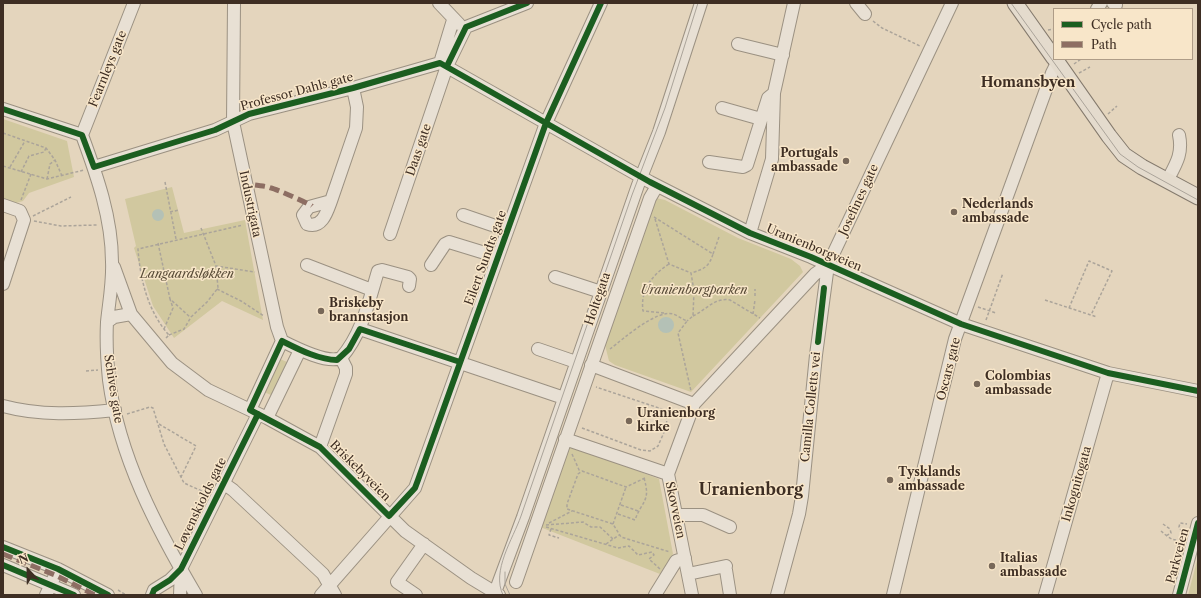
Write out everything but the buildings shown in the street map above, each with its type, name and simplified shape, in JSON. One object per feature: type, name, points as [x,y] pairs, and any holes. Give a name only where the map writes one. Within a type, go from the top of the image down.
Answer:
[{"type":"main road","points":[[1014,3],[1053,56]]},
{"type":"main road","points":[[1056,60],[1124,155],[1142,167],[1198,197]]},
{"type":"street","name":"Fearnleys gate","points":[[82,135],[134,3]]},
{"type":"street","name":"Industrigata","points":[[234,3],[233,122],[265,273],[277,326],[282,341]]},
{"type":"street","points":[[439,3],[453,20],[466,27]]},
{"type":"street","points":[[443,65],[466,27],[527,3]]},
{"type":"street","name":"Eilert Sundts gate","points":[[321,595],[332,590],[389,516],[415,488],[546,123],[600,3]]},
{"type":"street","name":"Holtegata","points":[[496,594],[576,362],[661,124],[701,3]]},
{"type":"street","points":[[750,233],[772,159],[774,93],[794,3]]},
{"type":"street","points":[[856,3],[865,14]]},
{"type":"street","name":"Josefines gate","points":[[694,404],[815,274],[828,265],[952,3]]},
{"type":"street","points":[[443,65],[453,20]]},
{"type":"street","points":[[738,44],[783,55]]},
{"type":"street","name":"Oscars gate","points":[[893,595],[955,339],[1056,60]]},
{"type":"street","name":"Professor Dahls gate","points":[[94,167],[215,130],[249,114],[443,65]]},
{"type":"street","name":"Uranienborgveien","points":[[443,65],[657,186],[750,233],[828,265],[961,324],[1108,373],[1198,391]]},
{"type":"street","name":"Daas gate","points":[[390,234],[443,65]]},
{"type":"street","points":[[331,201],[356,128],[357,107],[353,88]]},
{"type":"street","points":[[709,162],[745,166],[768,98],[774,93]]},
{"type":"street","points":[[722,108],[761,119]]},
{"type":"street","points":[[3,109],[82,135],[94,167]]},
{"type":"street","points":[[1167,181],[1176,165],[1181,147],[1178,135]]},
{"type":"street","name":"Schives gate","points":[[94,167],[105,207],[111,242],[113,263],[108,322],[108,364],[120,414],[123,441],[138,481],[165,540],[196,595]]},
{"type":"street","name":"Holtegata","points":[[516,582],[591,365],[650,213],[650,198],[657,186]]},
{"type":"street","points":[[3,204],[20,211],[24,220],[3,284]]},
{"type":"street","points":[[463,215],[507,230]]},
{"type":"street","points":[[431,265],[445,244],[449,242],[498,257]]},
{"type":"street","name":"Briskebyveien","points":[[113,263],[131,314],[157,347],[189,377],[208,390],[258,414],[320,447],[389,516],[424,544],[496,594]]},
{"type":"street","points":[[307,265],[372,290]]},
{"type":"street","name":"Camilla Colletts vei","points":[[777,595],[799,514],[802,496],[816,355],[828,265]]},
{"type":"street","points":[[282,341],[300,350],[333,360],[341,358],[349,349],[360,329],[378,273],[382,270],[408,277],[410,281],[409,286]]},
{"type":"street","points":[[555,277],[601,292]]},
{"type":"street","points":[[108,322],[114,317],[131,314]]},
{"type":"street","points":[[360,329],[564,398]]},
{"type":"street","name":"Løvenskiolds gate","points":[[258,414],[282,341]]},
{"type":"street","points":[[538,349],[576,362]]},
{"type":"street","name":"Løvenskiolds gate","points":[[152,595],[154,590],[170,580],[181,569],[258,414],[300,350]]},
{"type":"street","points":[[320,447],[346,374],[346,368],[341,358]]},
{"type":"street","points":[[591,365],[694,404]]},
{"type":"street","name":"Inkognitogata","points":[[1045,595],[1108,373]]},
{"type":"street","name":"Skovveien","points":[[692,595],[668,474],[685,423],[694,404]]},
{"type":"street","points":[[3,406],[35,412],[64,414],[120,414]]},
{"type":"street","points":[[566,439],[668,474]]},
{"type":"street","points":[[223,483],[233,490],[322,574],[332,590]]},
{"type":"street","points":[[676,515],[703,516],[730,527]]},
{"type":"street","name":"Parkveien","points":[[1179,595],[1193,521]]},
{"type":"street","points":[[416,595],[397,582],[424,544]]},
{"type":"street","points":[[3,547],[58,569],[108,595]]},
{"type":"street","points":[[655,595],[676,561],[685,558]]},
{"type":"street","points":[[3,565],[48,590],[74,595]]},
{"type":"street","points":[[688,574],[726,568],[730,595]]},
{"type":"street","points":[[48,590],[58,569]]},
{"type":"street","name":"Løvenskiolds gate","points":[[180,595],[181,569]]},
{"type":"path","points":[[865,14],[882,28],[930,51]]},
{"type":"path","points":[[1046,30],[1053,29]]},
{"type":"path","points":[[1075,64],[1080,60]]},
{"type":"path","points":[[1078,74],[1090,66]]},
{"type":"path","points":[[1106,115],[1117,106]]},
{"type":"path","points":[[3,134],[46,148],[55,160],[62,176]]},
{"type":"path","points":[[10,168],[25,141]]},
{"type":"path","points":[[21,172],[29,156],[44,152],[46,148]]},
{"type":"path","points":[[47,179],[50,164],[55,160]]},
{"type":"path","points":[[3,166],[47,179],[94,167]]},
{"type":"path","points":[[20,203],[31,174]]},
{"type":"path","points":[[165,182],[176,239]]},
{"type":"path","points":[[33,216],[71,196]]},
{"type":"path","points":[[170,212],[180,210]]},
{"type":"path","points":[[650,213],[713,254]]},
{"type":"path","points":[[650,213],[669,264],[691,273],[705,269],[709,265],[719,237]]},
{"type":"path","points":[[30,220],[61,226],[98,225]]},
{"type":"path","points":[[169,335],[151,310],[139,269],[138,249],[158,243],[255,222]]},
{"type":"path","points":[[157,347],[169,335],[184,330],[191,317],[217,289],[218,276],[216,266],[201,228]]},
{"type":"path","points":[[158,243],[173,308],[164,329]]},
{"type":"path","points":[[1069,308],[1089,261],[1112,271],[1091,315]]},
{"type":"path","points":[[669,264],[654,274],[646,288],[641,301],[643,311],[672,314],[687,321]]},
{"type":"path","points":[[216,266],[265,273]]},
{"type":"path","points":[[691,273],[694,291],[693,316]]},
{"type":"path","points":[[984,324],[1003,273]]},
{"type":"path","points":[[217,289],[241,301],[265,317]]},
{"type":"path","points":[[756,289],[756,296]]},
{"type":"path","points":[[694,404],[678,333],[687,321],[716,300],[724,298],[730,300],[769,324]]},
{"type":"path","points":[[170,299],[191,317]]},
{"type":"path","points":[[753,314],[755,300]]},
{"type":"path","points":[[1045,300],[1097,317]]},
{"type":"path","points":[[974,305],[996,313]]},
{"type":"path","points":[[608,350],[655,317],[664,313]]},
{"type":"path","points":[[86,371],[102,370]]},
{"type":"path","points":[[582,428],[641,450],[650,451],[658,446],[668,420],[662,409],[596,387]]},
{"type":"path","points":[[120,414],[150,407],[153,408],[164,444],[180,477],[184,483],[208,494]]},
{"type":"path","points":[[158,424],[196,446],[180,477]]},
{"type":"path","points":[[571,454],[580,472],[567,504],[567,509],[613,524],[621,538],[673,554]]},
{"type":"path","points":[[580,472],[582,471],[626,487],[647,475]]},
{"type":"path","points":[[618,514],[635,520],[638,511],[647,497],[648,491],[644,478]]},
{"type":"path","points":[[613,524],[621,506],[626,487]]},
{"type":"path","points":[[621,506],[638,511]]},
{"type":"path","points":[[542,526],[572,511]]},
{"type":"path","points":[[600,527],[602,520]]},
{"type":"path","points":[[1161,531],[1173,540],[1181,538],[1183,532],[1179,527],[1180,523],[1187,524],[1193,521]]},
{"type":"path","points":[[542,526],[583,522],[591,527],[600,527],[613,539]]},
{"type":"path","points":[[1163,524],[1170,529],[1170,533],[1166,536]]},
{"type":"path","points":[[542,526],[618,548],[629,546],[638,555],[652,552],[654,555],[649,559],[650,562],[668,574]]},
{"type":"path","points":[[551,529],[549,535],[560,538]]},
{"type":"path","points":[[606,544],[619,535]]},
{"type":"green space","points":[[3,119],[67,141],[74,177],[29,193],[23,201],[16,203],[3,199]]},
{"type":"green space","name":"Langaardsløkken","points":[[172,187],[184,233],[245,220],[263,320],[222,301],[174,338],[153,306],[134,248],[136,246],[125,199]]},
{"type":"green space","name":"Uranienborgparken","points":[[656,198],[665,200],[738,238],[791,259],[800,266],[803,272],[691,392],[615,365],[609,361],[605,345],[653,201]]},
{"type":"green space","points":[[280,359],[287,362],[271,395],[264,392]]},
{"type":"green space","points":[[568,444],[659,479],[673,554],[660,574],[540,527]]},
{"type":"green space","points":[[1198,557],[1198,595],[1188,595]]},
{"type":"shaded area","points":[[156,209],[160,209],[164,215],[160,221],[156,221],[152,217],[152,213]]},
{"type":"shaded area","points":[[663,317],[669,317],[674,322],[672,331],[669,333],[663,333],[658,328],[658,322]]},
{"type":"tram line","points":[[503,595],[500,586],[500,576],[504,555],[521,516],[632,195],[665,108],[698,3]]},
{"type":"tram line","points":[[1011,3],[1120,154],[1138,167],[1198,200]]},
{"type":"tram line","points":[[505,572],[505,584],[510,595]]},
{"type":"marked path","points":[[255,185],[274,189],[312,206]]},
{"type":"marked path","points":[[3,554],[55,575],[95,595]]},
{"type":"cycle path","points":[[447,66],[466,27],[527,3]]},
{"type":"cycle path","points":[[460,362],[360,329],[349,349],[337,360],[330,360],[316,356],[282,341],[250,410],[320,447],[389,516],[415,488],[546,123],[601,3]]},
{"type":"cycle path","points":[[3,109],[82,135],[94,167],[215,130],[249,114],[353,88],[440,63],[650,182],[750,233],[811,257],[961,324],[1108,373],[1198,391]]},
{"type":"cycle path","points":[[818,342],[824,288]]},
{"type":"cycle path","points":[[152,595],[154,590],[170,580],[181,569],[258,414]]},
{"type":"cycle path","points":[[1179,595],[1198,523]]},
{"type":"cycle path","points":[[3,547],[58,569],[108,595]]},
{"type":"cycle path","points":[[3,565],[74,595]]},
{"type":"place","name":"Portugals ambassade","points":[[846,161]]},
{"type":"place","name":"Nederlands ambassade","points":[[954,212]]},
{"type":"place","name":"Briskeby brannstasjon","points":[[321,311]]},
{"type":"place","name":"Colombias ambassade","points":[[977,384]]},
{"type":"place","name":"Uranienborg kirke","points":[[629,421]]},
{"type":"place","name":"Tysklands ambassade","points":[[890,480]]},
{"type":"place","name":"Italias ambassade","points":[[992,566]]},
{"type":"district","name":"Homansbyen","points":[[1028,83]]},
{"type":"district","name":"Uranienborg","points":[[751,490]]}]
